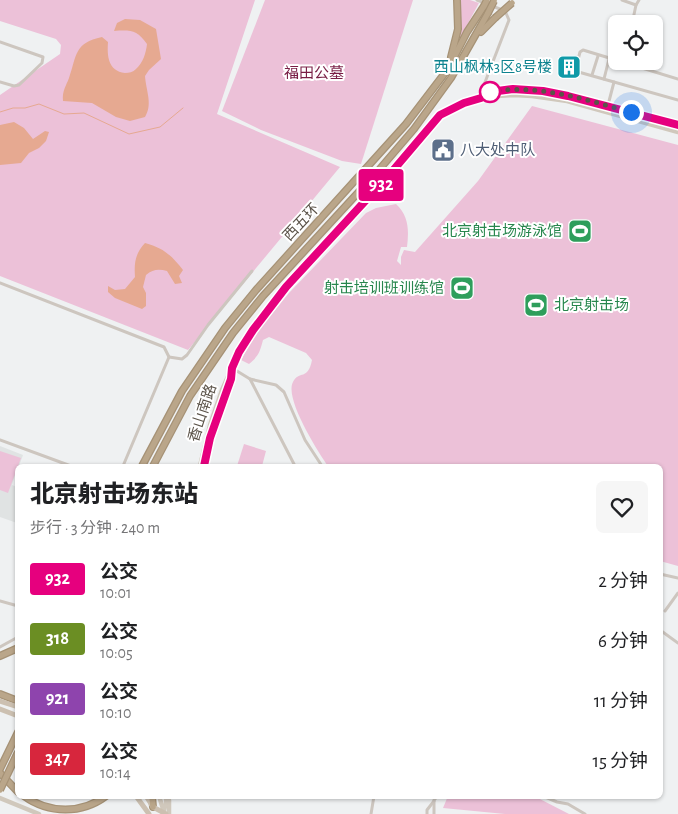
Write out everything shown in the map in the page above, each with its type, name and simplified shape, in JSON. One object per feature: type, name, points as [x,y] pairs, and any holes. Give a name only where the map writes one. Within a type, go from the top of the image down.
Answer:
[{"type":"highway","points":[[448,69],[458,29],[456,0]]},
{"type":"highway","name":"西五环","points":[[143,464],[182,391],[225,328],[256,290],[406,124],[448,69],[487,0]]},
{"type":"highway","name":"西五环","points":[[156,464],[190,396],[233,333],[263,296],[378,171],[419,122],[451,78],[495,1]]},
{"type":"highway","points":[[476,37],[514,2]]},
{"type":"highway","points":[[0,656],[15,649]]},
{"type":"highway","points":[[0,694],[15,700]]},
{"type":"highway","points":[[15,738],[0,771],[15,788]]},
{"type":"highway","points":[[0,790],[15,758]]},
{"type":"highway","points":[[28,799],[52,812],[70,812],[87,808],[104,799]]},
{"type":"highway","points":[[153,799],[154,807]]},
{"type":"main road","name":"香山南路","points":[[481,98],[490,92],[506,90],[543,91],[678,125]]},
{"type":"main road","name":"香山南路","points":[[203,464],[231,379],[232,368],[246,341],[274,301],[380,186],[440,115],[464,103],[481,98],[514,95],[545,97],[567,101],[678,132]]},
{"type":"main road","points":[[0,701],[15,706]]},
{"type":"main road","points":[[0,709],[15,715]]},
{"type":"main road","points":[[0,798],[39,814]]},
{"type":"main road","points":[[138,799],[149,814]]},
{"type":"main road","points":[[148,799],[154,807],[165,814]]},
{"type":"main road","points":[[160,799],[165,814]]},
{"type":"main road","points":[[165,814],[167,799]]},
{"type":"street","points":[[477,0],[505,11],[509,20],[482,90],[481,98]]},
{"type":"street","points":[[622,0],[636,5]]},
{"type":"street","points":[[634,15],[639,0]]},
{"type":"street","points":[[0,42],[43,57],[42,62],[19,85],[14,86],[0,82]]},
{"type":"street","points":[[608,58],[583,50],[580,52],[575,71],[678,100]]},
{"type":"street","points":[[592,75],[598,56]]},
{"type":"street","points":[[604,79],[608,63]]},
{"type":"street","points":[[648,70],[678,79]]},
{"type":"street","points":[[608,106],[614,82]]},
{"type":"street","points":[[169,357],[182,359],[187,355],[208,325],[252,271]]},
{"type":"street","points":[[0,283],[164,348],[169,357]]},
{"type":"street","points":[[124,464],[169,357]]},
{"type":"street","points":[[232,368],[250,379],[276,385],[284,392],[305,440],[321,464]]},
{"type":"street","points":[[250,379],[294,464]]},
{"type":"street","points":[[0,440],[66,464]]},
{"type":"street","points":[[663,575],[678,578]]},
{"type":"street","points":[[665,611],[678,593]]},
{"type":"street","points":[[0,601],[15,605]]},
{"type":"street","points":[[663,632],[678,643]]},
{"type":"street","points":[[0,646],[15,638]]},
{"type":"street","points":[[371,814],[374,799]]},
{"type":"street","points":[[550,799],[568,804],[585,814]]},
{"type":"street","points":[[427,814],[427,810],[434,800]]},
{"type":"street","points":[[434,800],[434,814]]},
{"type":"shaded area","points":[[125,19],[140,20],[156,29],[161,59],[145,76],[149,107],[145,117],[130,121],[116,117],[92,103],[63,101],[64,91],[78,51],[86,43],[102,37],[108,42],[110,62],[119,72],[131,72],[141,64],[147,44],[143,39],[137,33],[114,31],[117,23]]},
{"type":"shaded area","points":[[14,122],[24,128],[33,139],[45,131],[49,132],[46,141],[39,148],[29,153],[21,163],[0,165],[0,125]]},
{"type":"shaded area","points":[[145,243],[167,253],[183,270],[179,276],[182,283],[175,284],[167,271],[156,270],[146,275],[143,287],[146,293],[146,306],[142,309],[115,298],[108,292],[108,286],[115,290],[125,289],[135,277],[136,259]]},
{"type":"shaded area","points":[[0,446],[23,455],[20,464],[15,464],[15,476],[12,485],[15,486],[15,522],[0,517]]},
{"type":"green space","points":[[0,0],[255,0],[217,114],[340,167],[188,350],[0,276],[0,95],[60,54],[61,45],[56,39],[0,21]]},
{"type":"green space","name":"福田公墓","points":[[265,0],[413,0],[361,164],[342,161],[261,130],[222,111]]},
{"type":"green space","points":[[459,0],[470,0],[479,3],[460,38]]},
{"type":"green space","name":"北京射击场","points":[[532,106],[678,145],[678,566],[663,562],[663,464],[327,464],[303,425],[293,400],[293,382],[295,378],[308,371],[312,360],[306,353],[269,337],[263,340],[259,353],[249,364],[241,360],[257,332],[289,293],[366,213],[376,208],[396,204],[400,209],[406,219],[408,235],[407,247],[401,247],[397,261],[401,265],[401,257],[404,250],[415,252],[478,181]]},
{"type":"green space","points":[[244,444],[266,451],[263,464],[238,464]]},
{"type":"green space","points":[[0,451],[21,458],[19,464],[15,464],[15,474],[8,493],[0,490]]},
{"type":"green space","points":[[447,799],[540,799],[569,814],[505,814],[443,808]]},
{"type":"waterway","points":[[0,112],[39,104],[64,114],[84,113],[129,134],[160,127],[183,108]]},
{"type":"bus line","name":"932","points":[[204,464],[206,451],[217,415],[231,379],[232,368],[239,352],[253,330],[286,287],[390,174],[440,115],[464,103],[481,98],[490,92],[513,89],[543,91],[568,96],[678,125]]},
{"type":"place","name":"西山枫林3区8号楼","points":[[569,67]]},
{"type":"place","name":"八大处中队","points":[[443,150]]},
{"type":"place","name":"北京射击场游泳馆","points":[[580,231]]},
{"type":"place","name":"射击培训班训练馆","points":[[462,288]]},
{"type":"place","name":"北京射击场","points":[[536,305]]},
{"type":"route","points":[[490,92],[513,89],[543,91],[631,112]]}]
